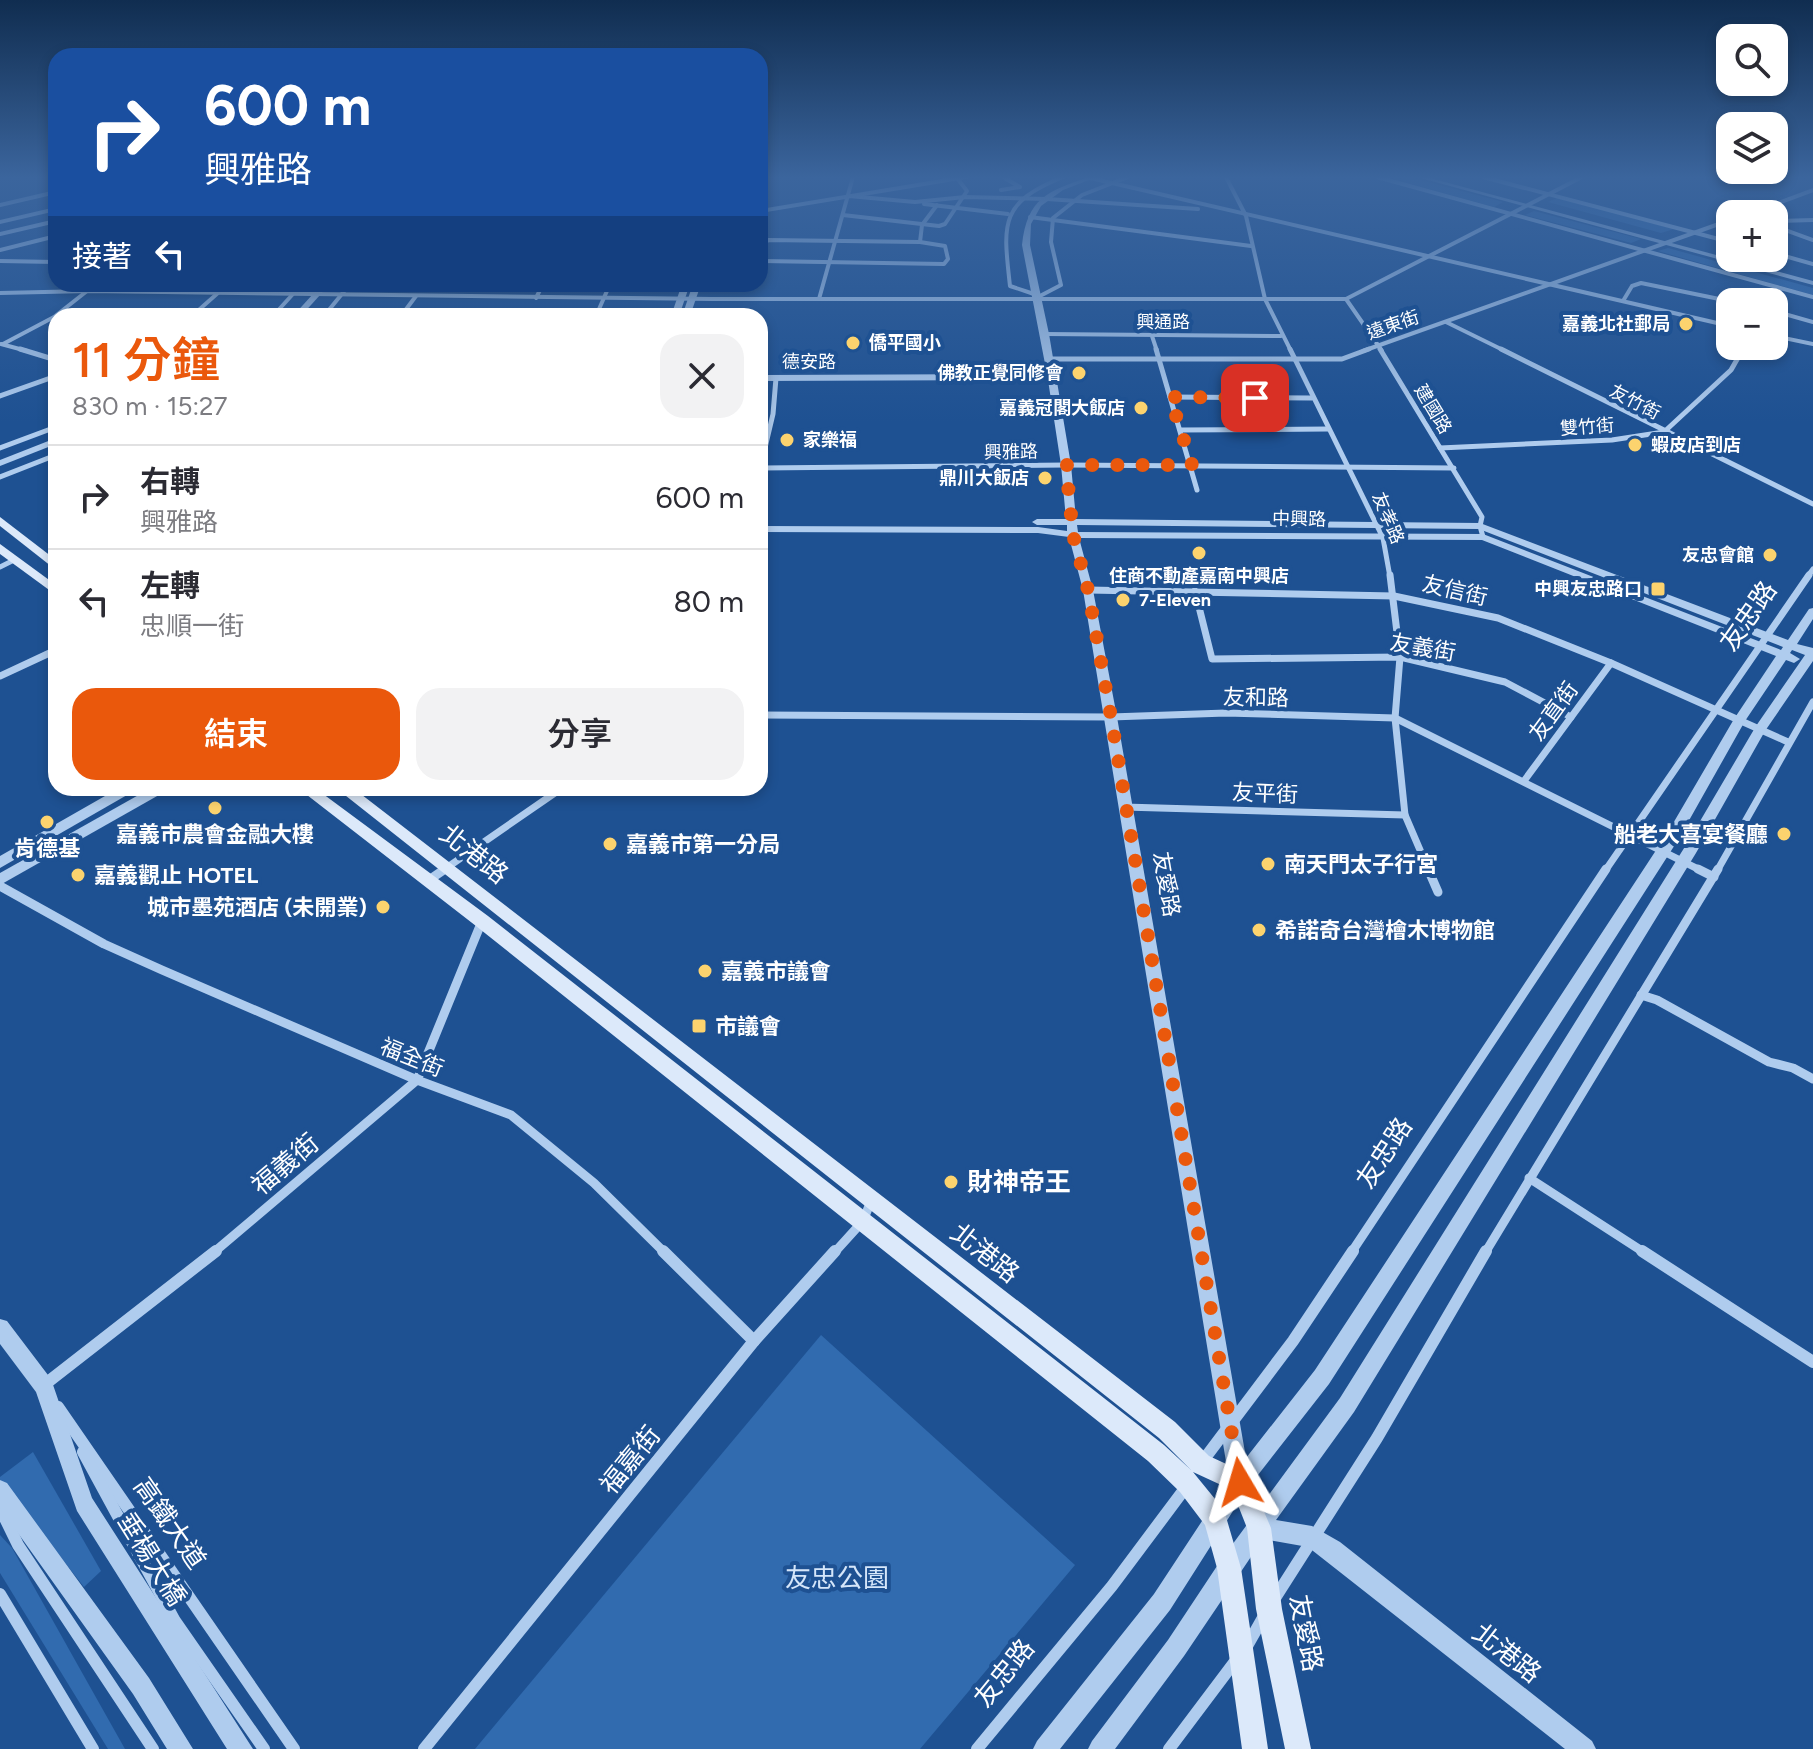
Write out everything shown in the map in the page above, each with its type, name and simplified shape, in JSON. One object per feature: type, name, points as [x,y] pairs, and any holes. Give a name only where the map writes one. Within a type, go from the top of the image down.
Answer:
[{"type":"main road","points":[[0,520],[48,559]]},
{"type":"main road","points":[[0,548],[48,585]]},
{"type":"main road","name":"北港路","points":[[316,796],[482,921],[1156,1453],[1194,1474],[1240,1482]]},
{"type":"main road","name":"北港路","points":[[353,796],[1167,1430],[1194,1474],[1215,1519],[1229,1568]]},
{"type":"main road","points":[[1240,1482],[1259,1528]]},
{"type":"main road","name":"友愛路","points":[[1259,1528],[1269,1609],[1298,1749]]},
{"type":"main road","points":[[1229,1568],[1255,1749]]},
{"type":"street","points":[[819,299],[829,259]]},
{"type":"street","points":[[768,261],[944,264],[948,259]]},
{"type":"street","points":[[1007,259],[1010,286],[1037,297],[1061,285],[1056,259]]},
{"type":"street","name":"友愛路","points":[[1029,259],[1045,334],[1066,465],[1072,530],[1088,590],[1111,717],[1124,807],[1232,1420],[1240,1482]]},
{"type":"street","name":"友孝路","points":[[1254,259],[1265,299],[1281,336],[1383,538],[1394,596],[1400,657],[1395,718],[1405,815],[1438,892]]},
{"type":"street","points":[[131,292],[680,299],[1346,299],[1427,259]]},
{"type":"street","points":[[1431,259],[1716,323]]},
{"type":"street","name":"遠東街","points":[[1048,359],[1342,359],[1617,259]]},
{"type":"street","points":[[1678,259],[1813,297]]},
{"type":"street","points":[[1734,259],[1813,280]]},
{"type":"street","points":[[0,261],[48,262]]},
{"type":"street","points":[[1786,272],[1813,280]]},
{"type":"street","points":[[1623,301],[1632,286],[1641,283],[1716,298]]},
{"type":"street","points":[[1,292],[48,291]]},
{"type":"street","points":[[66,308],[87,292]]},
{"type":"street","points":[[331,308],[344,292]]},
{"type":"street","points":[[536,298],[539,292]]},
{"type":"street","points":[[600,308],[607,292]]},
{"type":"street","points":[[677,308],[683,292]]},
{"type":"street","points":[[689,308],[694,292]]},
{"type":"street","points":[[201,308],[218,294]]},
{"type":"street","points":[[280,308],[293,294]]},
{"type":"street","points":[[304,308],[317,294]]},
{"type":"street","points":[[407,308],[416,296]]},
{"type":"street","name":"建國路","points":[[1346,299],[1454,468],[1482,517],[1481,532]]},
{"type":"street","points":[[1788,315],[1813,322]]},
{"type":"street","points":[[2,344],[48,321]]},
{"type":"street","name":"友竹街","points":[[1446,322],[1813,504]]},
{"type":"street","name":"興通路","points":[[1045,334],[1281,336]]},
{"type":"street","points":[[1152,336],[1197,490]]},
{"type":"street","points":[[1788,339],[1813,344]]},
{"type":"street","points":[[2,344],[48,358]]},
{"type":"street","points":[[1664,432],[1731,370],[1737,360]]},
{"type":"street","name":"德安路","points":[[768,378],[1051,377]]},
{"type":"street","points":[[768,435],[776,378]]},
{"type":"street","points":[[0,396],[48,379]]},
{"type":"street","points":[[1170,397],[1312,398]]},
{"type":"street","points":[[1180,430],[1328,429]]},
{"type":"street","points":[[0,448],[48,430]]},
{"type":"street","name":"雙竹街","points":[[1440,448],[1641,438],[1664,432]]},
{"type":"street","points":[[0,463],[48,444]]},
{"type":"street","points":[[0,477],[48,458]]},
{"type":"street","name":"興雅路","points":[[768,468],[1192,465],[1454,468]]},
{"type":"street","name":"中興路","points":[[768,519],[1383,538],[1481,532]]},
{"type":"street","name":"中興路","points":[[768,529],[1072,530],[1378,526],[1481,532],[1811,658]]},
{"type":"street","points":[[0,567],[14,560]]},
{"type":"street","name":"友忠路","points":[[977,1749],[1112,1586],[1293,1341],[1629,835],[1813,569]]},
{"type":"street","name":"友信街","points":[[1088,590],[1394,596],[1498,618],[1611,663],[1788,742]]},
{"type":"street","name":"友義街","points":[[1195,591],[1212,659],[1400,657],[1505,682],[1571,717]]},
{"type":"street","points":[[1045,1749],[1162,1602],[1240,1482],[1322,1377],[1662,851],[1740,719],[1813,611]]},
{"type":"street","points":[[0,676],[48,654]]},
{"type":"street","points":[[1100,1749],[1176,1648],[1229,1568],[1347,1405],[1682,862],[1760,729],[1811,658]]},
{"type":"street","name":"友直街","points":[[1524,781],[1611,663]]},
{"type":"street","points":[[1169,1749],[1243,1652],[1312,1537],[1377,1438],[1529,1178],[1714,877],[1813,702]]},
{"type":"street","name":"友和路","points":[[768,715],[1111,717],[1226,713],[1395,718],[1714,877]]},
{"type":"street","points":[[0,863],[115,796]]},
{"type":"street","points":[[0,880],[147,796]]},
{"type":"street","points":[[429,880],[550,796]]},
{"type":"street","name":"友平街","points":[[1124,807],[1405,815]]},
{"type":"street","name":"福全街","points":[[0,886],[104,944],[417,1080],[511,1115],[594,1183],[754,1341]]},
{"type":"street","name":"福義街","points":[[44,1386],[220,1248],[417,1080],[482,921]]},
{"type":"street","points":[[1641,995],[1657,1000],[1769,1062],[1793,1068],[1813,1079]]},
{"type":"street","points":[[1529,1178],[1813,1362]]},
{"type":"street","name":"福嘉街","points":[[424,1749],[754,1341],[863,1221],[871,1200]]},
{"type":"street","name":"高鐵大道","points":[[0,1328],[44,1386],[294,1749]]},
{"type":"street","points":[[44,1386],[101,1481],[175,1621],[264,1749]]},
{"type":"street","name":"垂楊大橋","points":[[44,1386],[84,1504],[241,1749]]},
{"type":"street","points":[[0,1490],[26,1540],[153,1749]]},
{"type":"street","points":[[0,1508],[123,1661],[181,1749]]},
{"type":"street","name":"北港路","points":[[1259,1528],[1312,1537],[1584,1749]]},
{"type":"street","points":[[0,1594],[93,1749]]},
{"type":"green space","points":[[1685,259],[1716,261],[1716,267]]},
{"type":"green space","points":[[1732,272],[1755,272],[1813,288],[1813,295]]},
{"type":"green space","name":"友忠公園","points":[[821,1335],[1075,1565],[920,1749],[475,1749]]},
{"type":"green space","points":[[33,1452],[101,1571],[84,1587],[0,1480]]},
{"type":"green space","points":[[0,1535],[12,1548],[125,1749],[108,1749],[0,1573]]},
{"type":"place","name":"嘉義北社郵局","points":[[1686,324]]},
{"type":"place","name":"僑平國小","points":[[853,343]]},
{"type":"place","name":"佛教正覺同修會","points":[[1079,373]]},
{"type":"place","name":"嘉義冠閣大飯店","points":[[1141,408]]},
{"type":"place","name":"家樂福","points":[[787,440]]},
{"type":"place","name":"蝦皮店到店","points":[[1635,445]]},
{"type":"place","name":"鼎川大飯店","points":[[1045,478]]},
{"type":"place","name":"住商不動產嘉南中興店","points":[[1199,553]]},
{"type":"place","name":"友忠會館","points":[[1770,555]]},
{"type":"place","name":"中興友忠路口","points":[[1658,589]]},
{"type":"place","name":"7-Eleven","points":[[1123,600]]},
{"type":"place","name":"嘉義市農會金融大樓","points":[[215,808]]},
{"type":"place","name":"肯德基","points":[[47,822]]},
{"type":"place","name":"船老大喜宴餐廳","points":[[1784,834]]},
{"type":"place","name":"嘉義市第一分局","points":[[610,844]]},
{"type":"place","name":"南天門太子行宮","points":[[1268,864]]},
{"type":"place","name":"嘉義觀止 HOTEL","points":[[78,875]]},
{"type":"place","name":"城市墨苑酒店 (未開業)","points":[[383,907]]},
{"type":"place","name":"希諾奇台灣檜木博物館","points":[[1259,930]]},
{"type":"place","name":"嘉義市議會","points":[[705,971]]},
{"type":"place","name":"市議會","points":[[699,1026]]},
{"type":"place","name":"財神帝王","points":[[951,1182]]},
{"type":"route","points":[[1240,1482],[1232,1420],[1124,807],[1111,717],[1088,590],[1073,535],[1066,465],[1192,465],[1170,397],[1255,398]]}]
